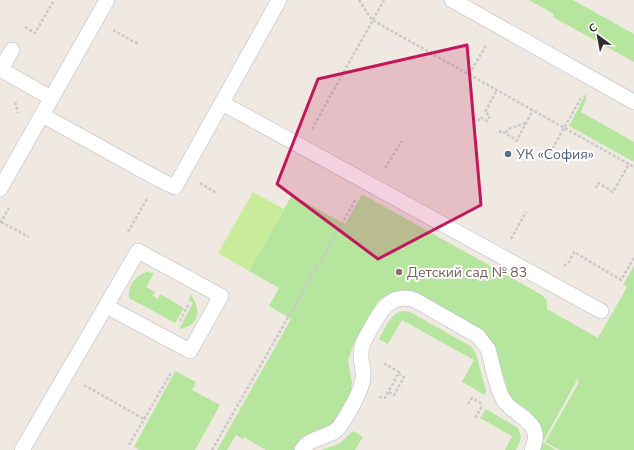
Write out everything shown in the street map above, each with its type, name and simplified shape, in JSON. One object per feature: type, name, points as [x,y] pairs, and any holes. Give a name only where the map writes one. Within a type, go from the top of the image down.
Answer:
[{"type":"lane","points":[[0,189],[107,0]]},
{"type":"lane","points":[[42,116],[175,187],[279,0]]},
{"type":"lane","points":[[452,0],[471,5],[498,26],[634,102]]},
{"type":"lane","points":[[12,50],[0,69],[51,98]]},
{"type":"lane","points":[[222,103],[601,311]]},
{"type":"lane","points":[[22,450],[138,251],[221,296],[190,350],[106,306]]},
{"type":"lane","points":[[302,450],[312,440],[328,435],[339,427],[362,384],[364,372],[361,352],[363,342],[383,308],[393,300],[406,298],[421,304],[478,336],[484,342],[488,349],[502,398],[507,405],[528,420],[532,426],[534,439],[532,450]]},
{"type":"path","points":[[25,28],[35,33],[54,0]]},
{"type":"path","points":[[359,0],[372,20],[634,167]]},
{"type":"path","points":[[302,146],[384,0]]},
{"type":"path","points":[[469,74],[498,26]]},
{"type":"path","points":[[109,28],[138,44]]},
{"type":"path","points":[[550,154],[592,78]]},
{"type":"path","points":[[478,121],[480,117],[487,122],[490,116],[485,112],[497,90]]},
{"type":"path","points":[[12,97],[16,104],[18,116]]},
{"type":"path","points":[[499,133],[501,131],[506,133],[516,141],[533,110]]},
{"type":"path","points":[[506,133],[508,129],[526,123]]},
{"type":"path","points":[[305,125],[318,133]]},
{"type":"path","points":[[378,166],[384,170],[402,141]]},
{"type":"path","points":[[596,188],[598,183],[614,192],[629,164]]},
{"type":"path","points":[[142,192],[149,196]]},
{"type":"path","points":[[212,450],[356,199]]},
{"type":"path","points":[[12,201],[0,222],[29,237]]},
{"type":"path","points":[[516,245],[510,241],[526,212]]},
{"type":"path","points":[[561,266],[569,262],[574,252],[621,280],[634,258]]},
{"type":"path","points":[[374,397],[385,398],[400,372],[379,361]]},
{"type":"path","points":[[129,445],[171,373]]},
{"type":"path","points":[[389,392],[394,395],[402,383],[404,377],[398,374]]},
{"type":"path","points":[[83,385],[144,419]]},
{"type":"path","points":[[468,404],[472,398],[481,404]]},
{"type":"highlighted area","points":[[467,45],[481,205],[378,259],[277,184],[318,79]]},
{"type":"green space","points":[[529,0],[573,0],[634,34],[634,62],[553,17],[554,14]]},
{"type":"green space","points":[[586,93],[586,100],[581,112],[634,142],[634,162],[569,126]]},
{"type":"green space","points":[[253,192],[284,209],[249,271],[218,253]]},
{"type":"green space","points":[[362,194],[542,295],[547,301],[547,309],[598,338],[627,287],[623,285],[634,266],[634,450],[560,450],[545,442],[578,384],[578,378],[543,442],[556,450],[539,450],[537,420],[529,411],[510,398],[494,345],[486,334],[420,294],[405,291],[389,294],[379,300],[355,341],[348,360],[352,383],[351,392],[333,423],[325,429],[305,435],[298,441],[294,450],[266,450],[244,437],[243,439],[236,435],[227,450],[217,450],[291,319],[269,306],[279,288],[249,271],[292,195],[345,224]]},
{"type":"green space","points":[[147,272],[154,273],[146,287],[155,292],[153,296],[158,299],[160,294],[184,308],[175,323],[129,298],[131,285],[133,282],[139,276]]},
{"type":"green space","points":[[191,295],[197,306],[197,316],[191,325],[179,329],[193,303],[188,300]]},
{"type":"green space","points":[[402,311],[410,312],[472,347],[476,354],[486,391],[485,395],[462,382],[474,360],[402,320],[388,344],[379,339],[394,315]]},
{"type":"green space","points":[[175,371],[196,382],[192,390],[220,405],[195,450],[139,450],[134,447]]},
{"type":"green space","points":[[486,409],[518,428],[521,438],[516,450],[505,450],[512,436],[480,418]]},
{"type":"green space","points":[[353,431],[363,437],[355,450],[321,450],[339,444]]},
{"type":"place","name":"УК «София»","points":[[508,154]]},
{"type":"place","name":"Детский сад № 83","points":[[399,272]]}]
